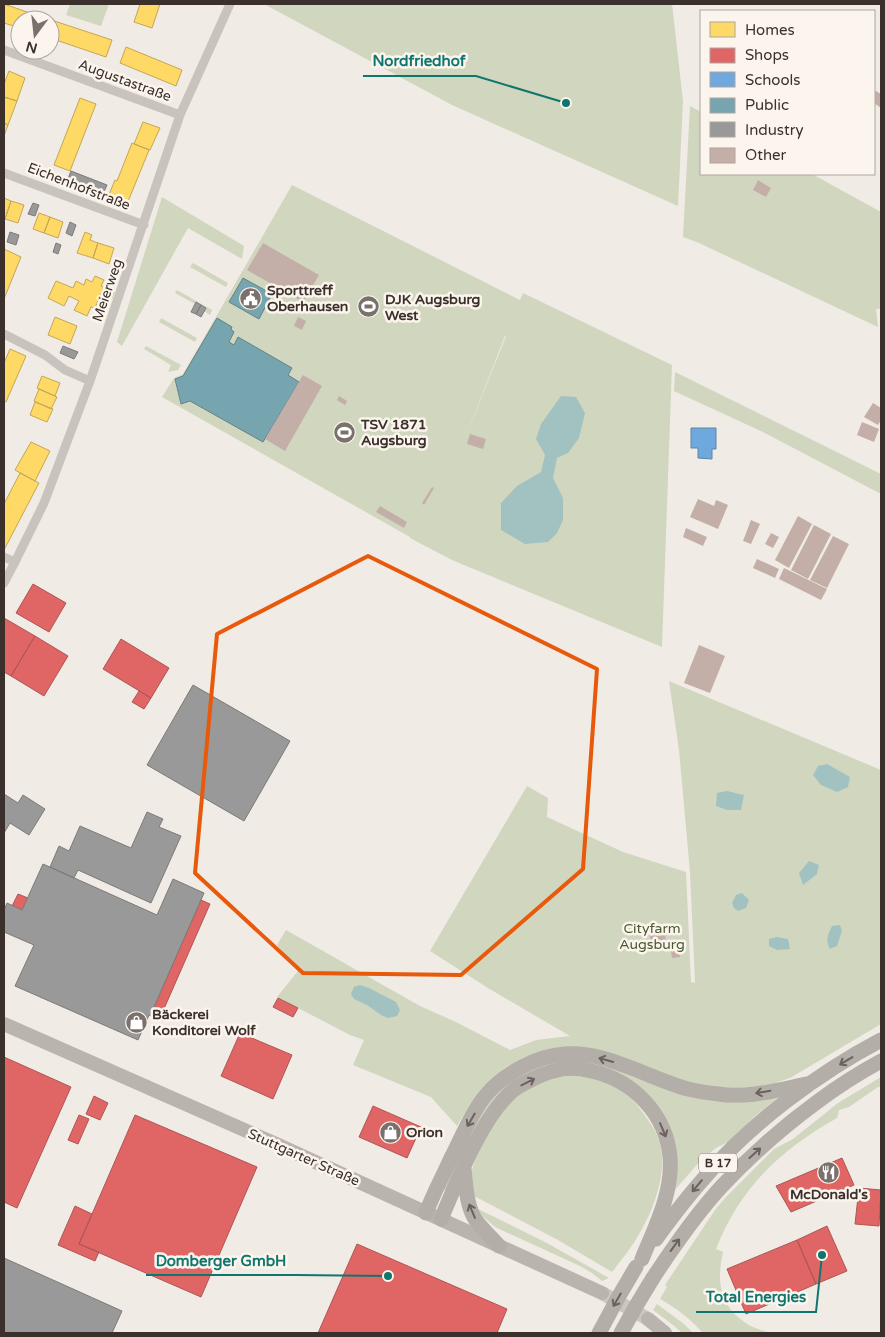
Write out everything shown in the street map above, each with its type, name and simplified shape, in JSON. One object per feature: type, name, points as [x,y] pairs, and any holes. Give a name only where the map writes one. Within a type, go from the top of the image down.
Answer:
[{"type":"highway","name":"B 17","points":[[598,1333],[639,1263],[682,1204],[707,1174],[762,1122],[811,1083],[881,1040]]},
{"type":"highway","points":[[426,1212],[467,1126],[486,1095],[517,1069],[541,1060],[565,1054],[587,1055],[633,1068],[688,1089],[720,1095],[752,1094],[811,1083]]},
{"type":"highway","name":"B 17","points":[[621,1333],[672,1249],[721,1186],[782,1129],[807,1109],[840,1085],[881,1061]]},
{"type":"highway","points":[[441,1219],[490,1117],[510,1093],[526,1082],[554,1070],[579,1068],[603,1074],[625,1084],[642,1098],[657,1116],[666,1138],[670,1158],[669,1182],[662,1210],[639,1263]]},
{"type":"highway","points":[[464,1168],[470,1208],[475,1219],[499,1246]]},
{"type":"main road","name":"Stuttgarter Straße","points":[[4,1024],[426,1212],[602,1293]]},
{"type":"main road","points":[[648,1319],[665,1333]]},
{"type":"street","name":"Meierweg","points":[[4,583],[44,503],[90,382],[180,115],[230,4]]},
{"type":"street","name":"Augustastraße","points":[[4,50],[180,115]]},
{"type":"street","name":"Eichenhofstraße","points":[[4,172],[144,225]]},
{"type":"street","points":[[4,334],[45,355],[65,370],[90,382]]},
{"type":"street","points":[[4,557],[15,562]]},
{"type":"highlighted area","points":[[368,556],[597,669],[583,869],[461,975],[303,973],[195,873],[217,634]]},
{"type":"green space","points":[[70,4],[109,4],[101,26],[66,15]]},
{"type":"green space","points":[[264,4],[672,4],[683,101],[678,206],[452,105]]},
{"type":"green space","points":[[690,106],[700,111],[700,175],[814,175],[881,212],[881,309],[876,309],[878,327],[699,243],[683,237]]},
{"type":"green space","points":[[292,185],[520,300],[523,293],[672,365],[662,647],[452,560],[162,397],[174,378],[183,374]],"holes":[[[505,336],[506,336],[462,446]]]},
{"type":"green space","points":[[162,197],[244,246],[242,259],[188,228],[122,346],[117,342]]},
{"type":"green space","points":[[193,263],[228,283],[226,287],[190,267]]},
{"type":"green space","points":[[177,290],[212,310],[210,315],[204,311],[206,308],[175,293]]},
{"type":"green space","points":[[161,318],[197,338],[195,342],[159,322]]},
{"type":"green space","points":[[146,346],[181,365],[178,370],[168,372],[171,365],[144,349]]},
{"type":"green space","points":[[675,372],[881,474],[881,494],[763,432],[674,391]]},
{"type":"green space","points":[[669,681],[881,770],[881,1024],[790,1078],[763,1087],[717,1089],[550,1050],[533,1054],[505,1067],[494,1076],[475,1098],[457,1126],[431,1097],[353,1065],[364,1040],[350,1035],[277,997],[298,971],[277,945],[286,930],[420,1006],[510,1050],[536,1040],[570,1036],[488,988],[430,951],[527,786],[548,798],[547,817],[623,852],[686,872],[691,982],[695,983],[690,872],[679,750]]},
{"type":"green space","points":[[558,1062],[598,1064],[675,1092],[708,1100],[743,1102],[781,1095],[728,1142],[716,1148],[702,1159],[673,1192],[671,1138],[612,1071],[530,1074],[447,1191],[443,1189],[469,1134],[495,1096],[505,1086],[523,1074]]},
{"type":"green space","points":[[573,1074],[607,1083],[625,1094],[641,1109],[655,1131],[660,1144],[661,1172],[654,1202],[634,1243],[612,1272],[558,1240],[473,1196],[472,1170],[475,1160],[489,1128],[509,1101],[543,1079]]},
{"type":"green space","points":[[881,1077],[881,1087],[878,1087],[849,1107],[839,1110],[837,1118],[797,1143],[764,1173],[737,1207],[716,1249],[723,1252],[720,1274],[722,1294],[726,1302],[739,1318],[749,1325],[771,1333],[703,1333],[683,1314],[660,1299],[667,1287],[665,1285],[725,1198],[774,1149],[793,1139],[838,1103]]},
{"type":"green space","points":[[476,1208],[547,1243],[609,1278],[602,1281],[580,1266],[495,1227]]},
{"type":"green space","points":[[657,1304],[693,1333],[682,1333],[653,1310]]},
{"type":"water","points":[[561,396],[576,397],[585,413],[579,438],[568,453],[557,458],[553,478],[563,498],[563,520],[557,533],[548,542],[525,544],[501,530],[501,503],[517,486],[541,472],[545,455],[536,439],[541,424]]},
{"type":"water","points":[[827,764],[850,777],[848,787],[837,792],[821,785],[813,775],[818,766]]},
{"type":"water","points":[[727,791],[744,795],[741,810],[727,810],[716,806],[717,793]]},
{"type":"water","points":[[809,861],[819,865],[817,874],[803,885],[799,873]]},
{"type":"water","points":[[742,893],[749,900],[746,908],[738,911],[732,903],[736,895]]},
{"type":"water","points":[[840,925],[842,931],[837,946],[830,949],[827,940],[829,932],[832,926]]},
{"type":"water","points":[[777,937],[788,939],[790,949],[777,950],[769,946],[769,939]]},
{"type":"water","points":[[360,985],[396,1002],[400,1010],[397,1016],[388,1018],[354,999],[351,994],[354,987]]},
{"type":"building: Homes","points":[[4,4],[21,10],[10,10],[10,25],[4,23]]},
{"type":"building: Homes","points":[[140,4],[160,4],[152,28],[134,22]]},
{"type":"building: Homes","points":[[60,23],[112,40],[106,57],[60,41]]},
{"type":"building: Homes","points":[[126,47],[182,70],[176,86],[120,63]]},
{"type":"building: Homes","points":[[9,71],[25,78],[17,101],[4,97],[4,84]]},
{"type":"building: Homes","points":[[4,97],[17,101],[8,125],[4,123]]},
{"type":"building: Homes","points":[[80,98],[96,104],[70,171],[54,165]]},
{"type":"building: Homes","points":[[143,122],[160,128],[150,150],[134,144]]},
{"type":"building: Homes","points":[[4,123],[8,125],[4,136]]},
{"type":"building: Homes","points":[[132,143],[149,150],[127,204],[108,197],[115,180],[117,181]]},
{"type":"building: Homes","points":[[4,198],[11,201],[5,219],[4,218]]},
{"type":"building: Homes","points":[[11,201],[24,205],[18,223],[5,219]]},
{"type":"building: Homes","points":[[39,213],[50,217],[44,233],[33,229]]},
{"type":"building: Homes","points":[[50,217],[63,222],[58,238],[44,233]]},
{"type":"building: Homes","points":[[85,232],[92,235],[90,240],[98,243],[93,258],[77,253]]},
{"type":"building: Homes","points":[[98,243],[114,248],[109,264],[93,258]]},
{"type":"building: Homes","points":[[4,249],[21,257],[4,299]]},
{"type":"building: Homes","points":[[95,276],[104,280],[101,286],[114,292],[112,298],[101,293],[95,308],[91,307],[87,316],[74,310],[79,301],[69,296],[64,306],[48,298],[56,281],[73,288],[76,281],[84,285],[86,279],[92,282]]},
{"type":"building: Homes","points":[[55,317],[77,326],[70,344],[48,335]]},
{"type":"building: Homes","points":[[10,349],[26,356],[6,402],[4,401],[4,363]]},
{"type":"building: Homes","points":[[42,376],[60,383],[55,396],[37,388]]},
{"type":"building: Homes","points":[[39,389],[57,397],[51,409],[34,401]]},
{"type":"building: Homes","points":[[35,402],[53,409],[47,422],[30,415]]},
{"type":"building: Homes","points":[[31,442],[50,451],[35,481],[15,470]]},
{"type":"building: Homes","points":[[20,473],[39,483],[4,550],[4,504]]},
{"type":"building: Shops","points":[[33,584],[66,603],[49,632],[16,613]]},
{"type":"building: Shops","points":[[4,618],[35,636],[11,676],[4,672]]},
{"type":"building: Shops","points":[[35,636],[68,656],[44,696],[11,676]]},
{"type":"building: Shops","points":[[121,639],[169,668],[151,698],[103,669]]},
{"type":"building: Shops","points":[[139,691],[151,698],[144,709],[132,702]]},
{"type":"building: Shops","points":[[18,894],[28,898],[22,910],[12,906]]},
{"type":"building: Shops","points":[[201,900],[210,904],[163,1011],[154,1007]]},
{"type":"building: Shops","points":[[278,998],[298,1008],[293,1017],[273,1007]]},
{"type":"building: Shops","points":[[240,1033],[292,1055],[273,1099],[221,1076]]},
{"type":"building: Shops","points":[[4,1057],[71,1087],[17,1208],[4,1202]]},
{"type":"building: Shops","points":[[94,1096],[108,1103],[100,1120],[86,1114]]},
{"type":"building: Shops","name":"Orion","points":[[373,1106],[421,1127],[407,1158],[359,1137]]},
{"type":"building: Shops","points":[[79,1115],[89,1119],[78,1144],[68,1140]]},
{"type":"building: Shops","points":[[135,1115],[257,1167],[201,1297],[79,1244]]},
{"type":"building: Shops","name":"McDonald's","points":[[842,1158],[854,1185],[791,1212],[776,1186]]},
{"type":"building: Shops","points":[[859,1188],[881,1190],[879,1226],[855,1224]]},
{"type":"building: Shops","points":[[75,1206],[92,1214],[79,1244],[99,1252],[95,1261],[58,1245]]},
{"type":"building: Shops","points":[[827,1226],[847,1271],[816,1284],[797,1240]]},
{"type":"building: Shops","points":[[797,1240],[816,1284],[746,1314],[727,1269]]},
{"type":"building: Shops","points":[[357,1244],[507,1309],[497,1333],[318,1333]]},
{"type":"building: Schools","points":[[691,428],[716,428],[716,449],[712,449],[712,459],[698,458],[698,448],[691,448]]},
{"type":"building: Public","name":"Sporttreff Oberhausen","points":[[243,278],[272,294],[259,319],[229,302]]},
{"type":"building: Public","points":[[217,318],[232,327],[231,329],[234,332],[229,342],[234,345],[238,337],[292,368],[288,375],[299,382],[263,442],[190,401],[181,404],[175,379],[183,376]]},
{"type":"building: Industry","points":[[71,171],[107,185],[103,194],[67,181]]},
{"type":"building: Industry","points":[[33,203],[39,205],[35,216],[28,214]]},
{"type":"building: Industry","points":[[70,222],[76,225],[72,236],[66,233]]},
{"type":"building: Industry","points":[[10,232],[19,235],[16,245],[7,242]]},
{"type":"building: Industry","points":[[56,243],[61,245],[58,254],[53,252]]},
{"type":"building: Industry","points":[[196,302],[201,305],[196,314],[191,312]]},
{"type":"building: Industry","points":[[201,305],[206,308],[201,317],[196,314]]},
{"type":"building: Industry","points":[[63,346],[78,352],[74,359],[60,353]]},
{"type":"building: Industry","points":[[193,685],[290,741],[244,821],[147,765]]},
{"type":"building: Industry","points":[[4,794],[18,803],[23,795],[45,809],[29,835],[10,823],[4,833]]},
{"type":"building: Industry","points":[[147,812],[163,819],[159,827],[181,836],[151,903],[78,870],[74,878],[50,867],[59,846],[69,851],[80,826],[131,848]]},
{"type":"building: Industry","points":[[43,864],[157,915],[173,879],[204,893],[154,1007],[167,1013],[163,1021],[149,1015],[138,1040],[15,986],[34,945],[4,932],[4,910],[7,903],[22,910]]},
{"type":"building: Industry","points":[[4,1258],[122,1311],[112,1333],[4,1333]]},
{"type":"building: Other","points":[[875,91],[881,94],[881,108],[875,104]]},
{"type":"building: Other","points":[[758,180],[771,188],[766,197],[753,190]]},
{"type":"building: Other","points":[[263,243],[319,275],[303,302],[247,270]]},
{"type":"building: Other","points":[[298,317],[306,321],[302,330],[294,326]]},
{"type":"building: Other","points":[[303,375],[322,386],[285,451],[265,439]]},
{"type":"building: Other","points":[[339,396],[347,401],[345,405],[337,400]]},
{"type":"building: Other","points":[[873,403],[881,408],[881,420],[878,425],[864,417]]},
{"type":"building: Other","points":[[862,422],[879,429],[874,442],[857,435]]},
{"type":"building: Other","points":[[470,434],[486,439],[483,449],[467,444]]},
{"type":"building: Other","points":[[432,487],[434,488],[424,505],[422,503]]},
{"type":"building: Other","points":[[698,499],[714,506],[716,500],[728,505],[718,529],[690,517]]},
{"type":"building: Other","points":[[380,506],[407,522],[404,528],[376,512]]},
{"type":"building: Other","points":[[798,516],[812,524],[789,568],[775,560]]},
{"type":"building: Other","points":[[751,520],[760,524],[751,544],[743,541]]},
{"type":"building: Other","points":[[814,525],[831,534],[808,579],[791,570]]},
{"type":"building: Other","points":[[686,528],[707,537],[703,546],[683,537]]},
{"type":"building: Other","points":[[771,533],[779,537],[773,548],[765,544]]},
{"type":"building: Other","points":[[833,536],[849,544],[827,588],[810,580]]},
{"type":"building: Other","points":[[757,559],[779,569],[775,578],[753,568]]},
{"type":"building: Other","points":[[784,568],[827,589],[821,600],[779,579]]},
{"type":"building: Other","points":[[699,645],[725,656],[710,693],[684,683]]},
{"type":"building: Other","points":[[665,935],[666,943],[651,944],[650,936]]},
{"type":"building: Other","name":"Cityfarm Augsburg","points":[[679,950],[680,957],[672,958],[671,951]]},
{"type":"tunnel","points":[[602,1293],[648,1319]]},
{"type":"place","name":"Nordfriedhof","points":[[566,103]]},
{"type":"place","name":"Sporttreff Oberhausen","points":[[251,298]]},
{"type":"place","name":"DJK Augsburg West","points":[[369,307]]},
{"type":"place","name":"TSV 1871 Augsburg","points":[[345,432]]},
{"type":"place","name":"Bäckerei Konditorei Wolf","points":[[136,1022]]},
{"type":"place","name":"Orion","points":[[390,1132]]},
{"type":"place","name":"McDonald's","points":[[829,1172]]},
{"type":"place","name":"Total Energies","points":[[822,1255]]},
{"type":"place","name":"Domberger GmbH","points":[[388,1276]]}]
